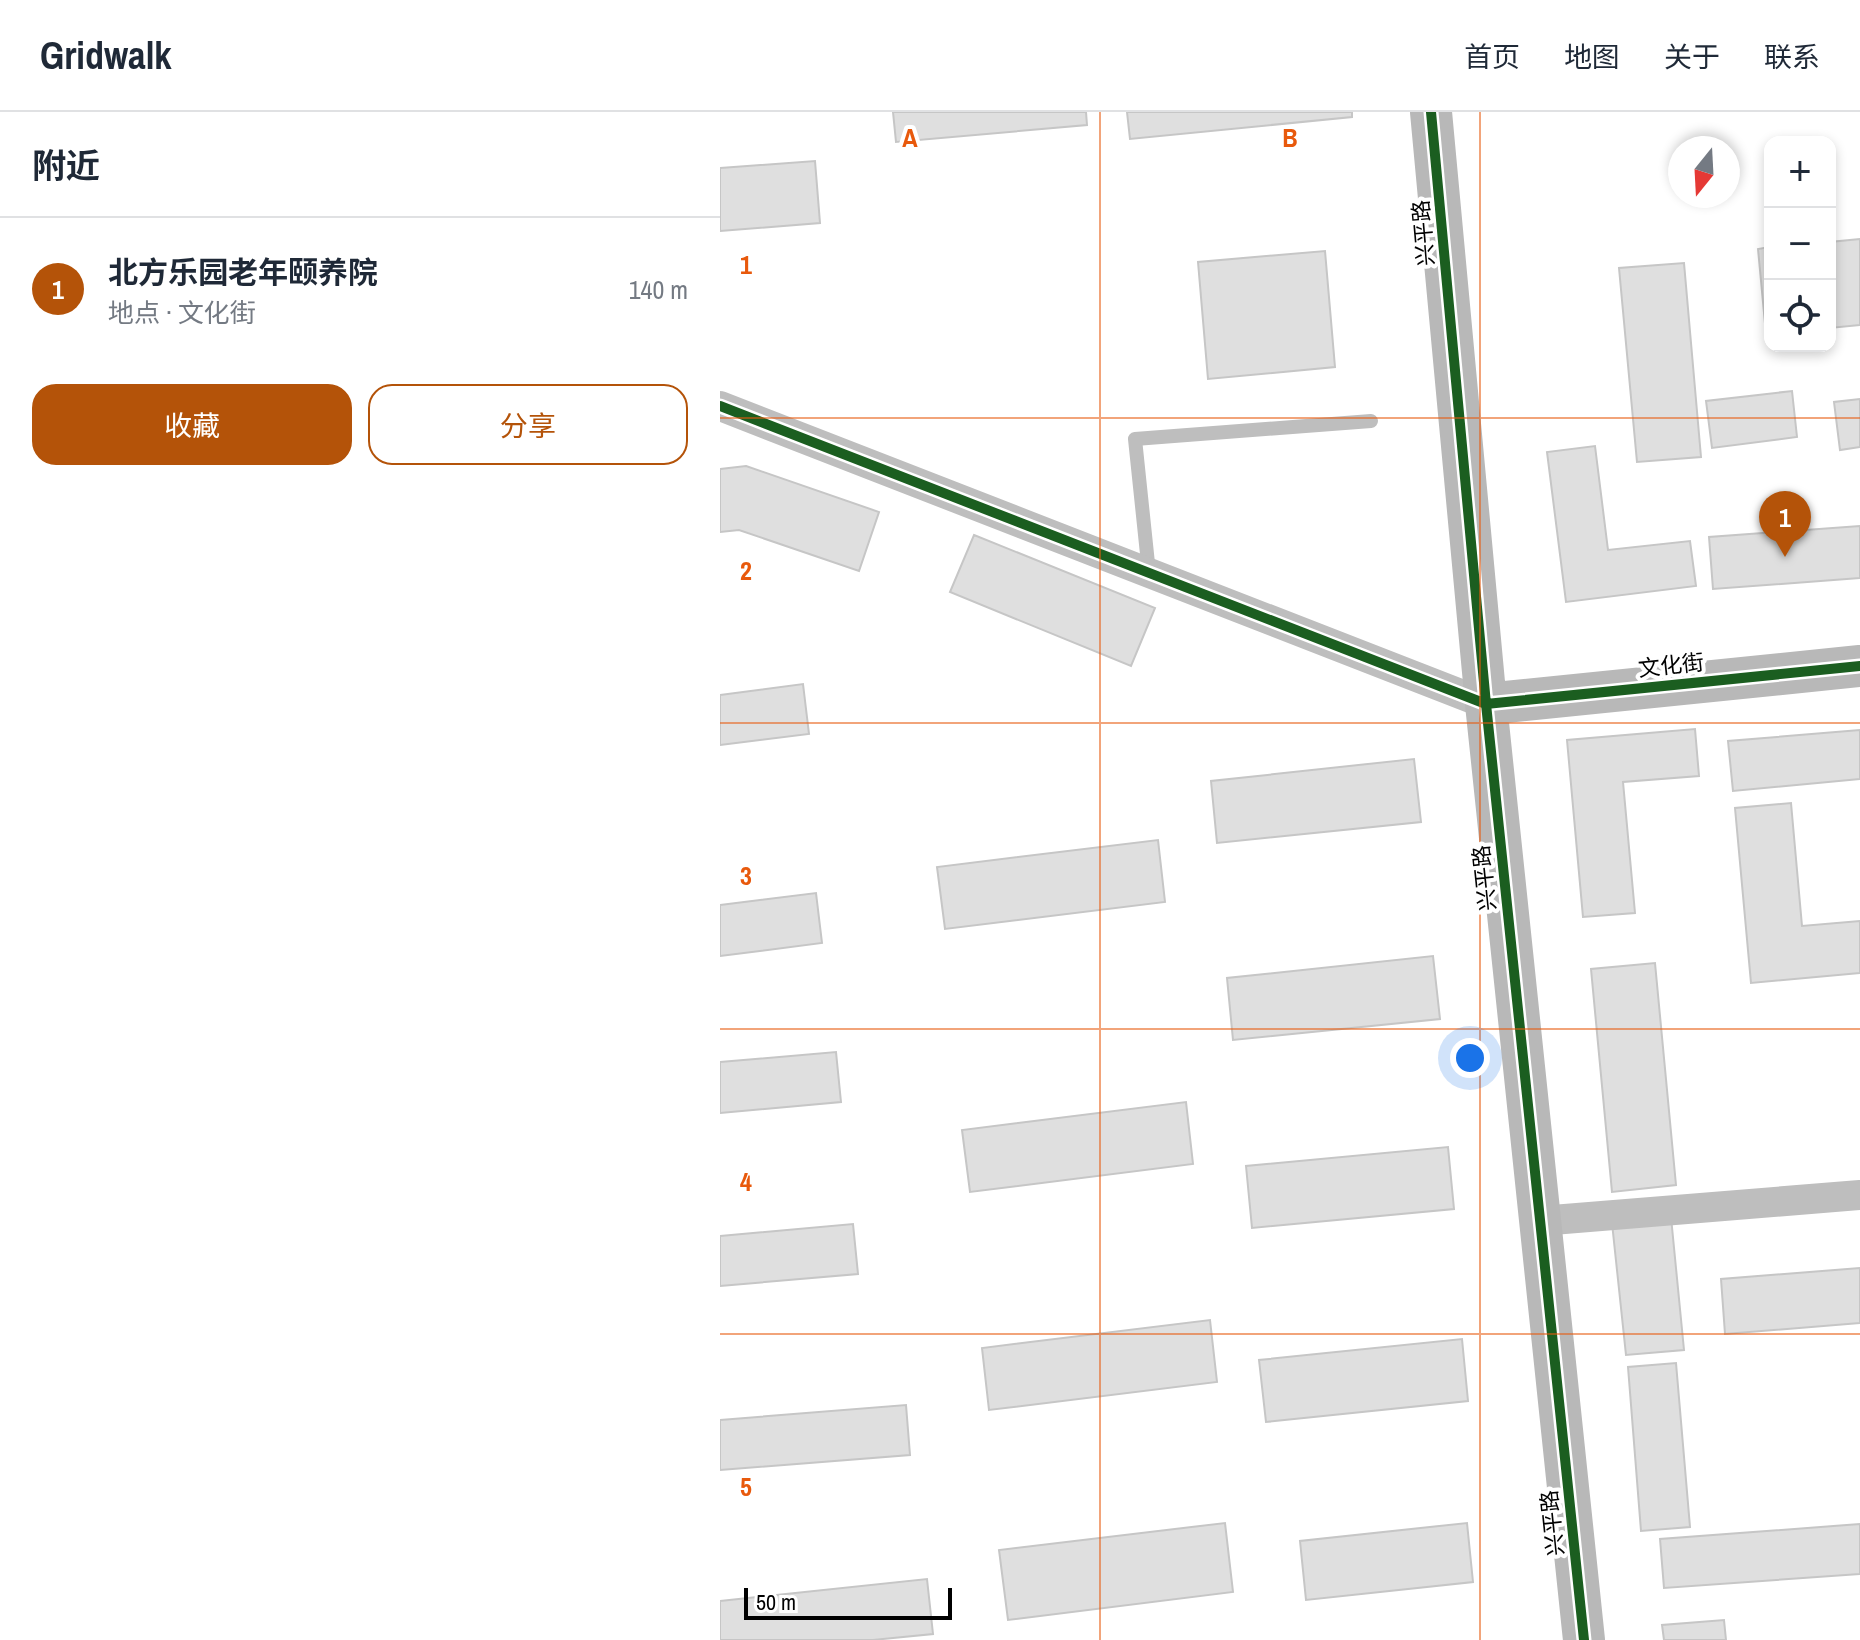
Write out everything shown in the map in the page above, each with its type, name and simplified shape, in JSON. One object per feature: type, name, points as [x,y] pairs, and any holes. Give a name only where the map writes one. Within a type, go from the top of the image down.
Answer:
[{"type":"street","name":"兴平路","points":[[1431,112],[1486,704],[1584,1640]]},
{"type":"street","points":[[720,406],[1486,704]]},
{"type":"street","name":"文化街","points":[[1486,704],[1860,666]]},
{"type":"street","points":[[1540,1221],[1860,1195]]},
{"type":"lane","points":[[1149,573],[1135,439],[1371,421]]},
{"type":"building","points":[[893,112],[1086,112],[1087,125],[896,142]]},
{"type":"building","points":[[1127,112],[1352,112],[1352,117],[1130,139]]},
{"type":"building","points":[[815,161],[820,223],[720,231],[720,168]]},
{"type":"building","points":[[1860,239],[1860,325],[1836,327],[1836,241]]},
{"type":"building","points":[[1764,248],[1764,313],[1758,249]]},
{"type":"building","points":[[1325,251],[1335,367],[1208,379],[1198,262]]},
{"type":"building","points":[[1684,263],[1701,457],[1637,462],[1619,268]]},
{"type":"building","points":[[1792,391],[1797,437],[1712,448],[1706,401]]},
{"type":"building","points":[[1860,399],[1860,447],[1840,450],[1834,402]]},
{"type":"building","points":[[1595,446],[1608,550],[1690,541],[1696,586],[1566,602],[1547,452]]},
{"type":"building","points":[[746,466],[879,512],[859,571],[739,530],[720,532],[720,469]]},
{"type":"building","points":[[1860,526],[1860,578],[1713,589],[1709,537]]},
{"type":"building","points":[[974,535],[1155,608],[1131,666],[950,592]]},
{"type":"building","points":[[803,684],[809,734],[720,745],[720,695]]},
{"type":"building","points":[[1695,729],[1699,776],[1623,782],[1635,913],[1583,917],[1567,740]]},
{"type":"building","points":[[1860,730],[1860,779],[1733,791],[1728,741]]},
{"type":"building","points":[[1414,759],[1421,822],[1217,843],[1211,781]]},
{"type":"building","points":[[1791,803],[1802,926],[1860,921],[1860,973],[1751,983],[1735,808]]},
{"type":"building","points":[[1158,840],[1165,902],[945,929],[937,867]]},
{"type":"building","points":[[816,893],[822,943],[720,956],[720,905]]},
{"type":"building","points":[[1433,956],[1440,1019],[1233,1040],[1227,978]]},
{"type":"building","points":[[1655,963],[1676,1185],[1612,1192],[1591,969]]},
{"type":"building","points":[[836,1052],[841,1102],[720,1113],[720,1062]]},
{"type":"building","points":[[1186,1102],[1193,1164],[970,1192],[962,1130]]},
{"type":"building","points":[[1448,1147],[1454,1209],[1252,1228],[1246,1166]]},
{"type":"building","points":[[1671,1217],[1684,1350],[1626,1355],[1612,1223]]},
{"type":"building","points":[[853,1224],[858,1274],[720,1286],[720,1236]]},
{"type":"building","points":[[1860,1268],[1860,1323],[1725,1334],[1721,1279]]},
{"type":"building","points":[[1210,1320],[1217,1382],[989,1410],[982,1348]]},
{"type":"building","points":[[1462,1339],[1468,1401],[1266,1422],[1259,1360]]},
{"type":"building","points":[[1676,1363],[1690,1527],[1641,1531],[1628,1367]]},
{"type":"building","points":[[906,1405],[910,1455],[720,1470],[720,1420]]},
{"type":"building","points":[[1225,1523],[1233,1592],[1008,1620],[999,1550]]},
{"type":"building","points":[[1467,1523],[1473,1582],[1306,1600],[1300,1541]]},
{"type":"building","points":[[1860,1524],[1860,1574],[1664,1588],[1660,1539]]},
{"type":"building","points":[[927,1579],[933,1634],[873,1640],[720,1640],[720,1601]]},
{"type":"building","points":[[1724,1620],[1726,1640],[1664,1640],[1662,1625]]},
{"type":"cycle path","points":[[1431,112],[1486,704],[1584,1640]]},
{"type":"cycle path","points":[[720,406],[1486,704],[1860,666]]},
{"type":"place","name":"北方乐园老年颐养院","points":[[1785,557]]}]
